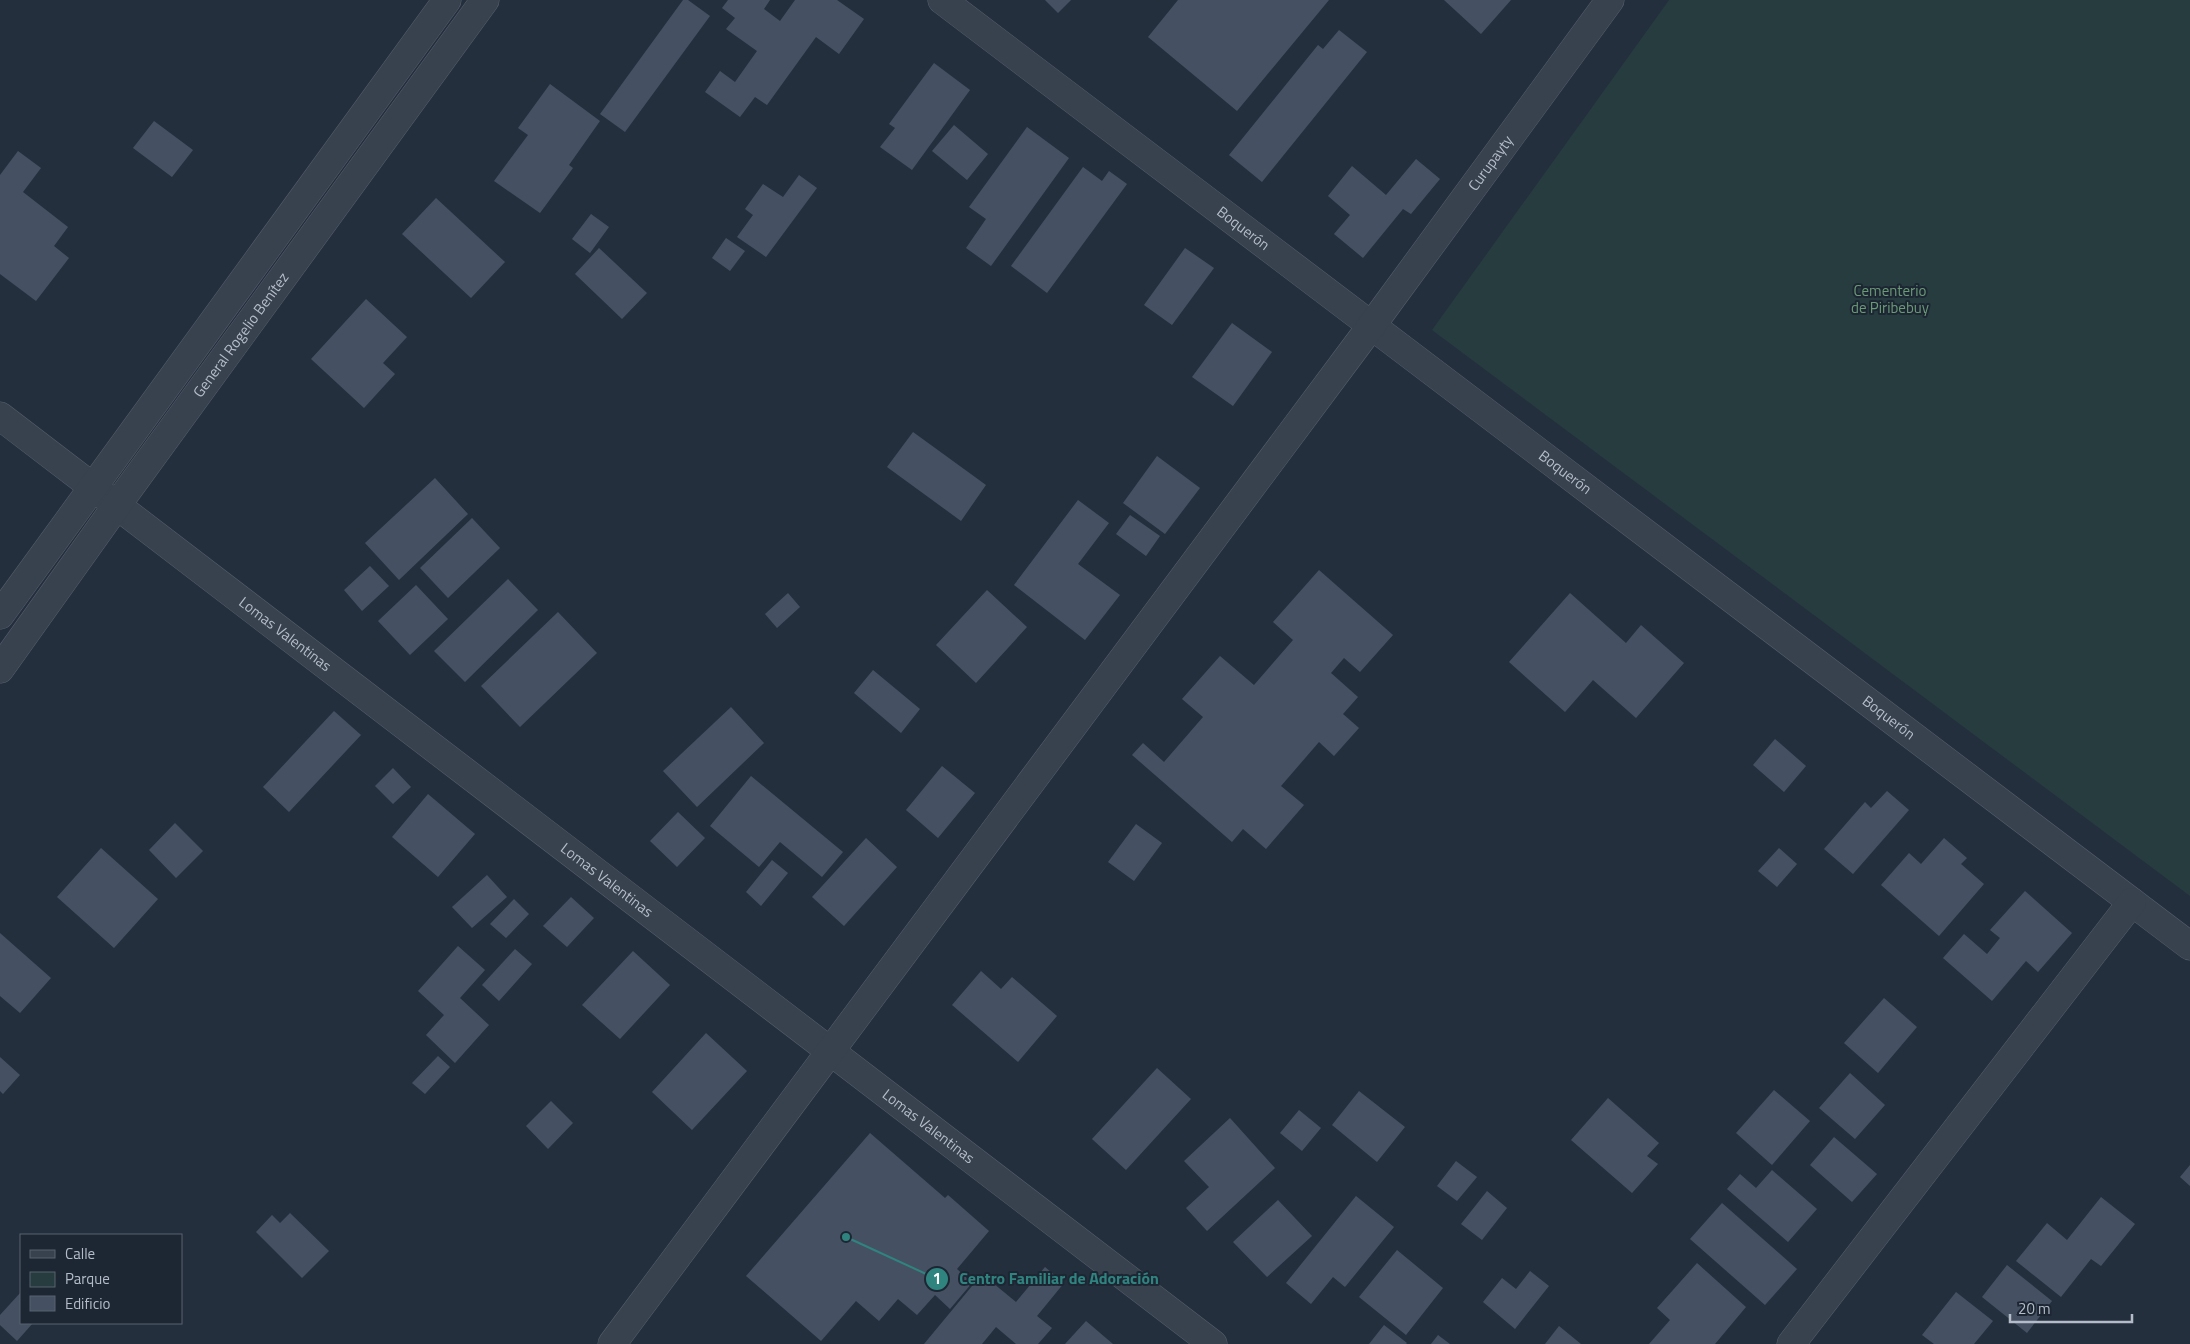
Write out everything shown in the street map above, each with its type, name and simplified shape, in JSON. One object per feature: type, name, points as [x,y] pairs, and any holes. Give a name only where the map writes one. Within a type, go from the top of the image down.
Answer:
[{"type":"street","name":"General Rogelio Benítez","points":[[0,615],[447,0]]},
{"type":"street","name":"General Rogelio Benítez","points":[[0,669],[117,505],[485,0]]},
{"type":"street","name":"Boquerón","points":[[942,0],[2190,946]]},
{"type":"street","name":"Curupayty","points":[[612,1344],[1372,325],[1610,0]]},
{"type":"street","name":"Lomas Valentinas","points":[[0,416],[1213,1344]]},
{"type":"street","points":[[1791,1344],[2132,902]]},
{"type":"green space","name":"Cementerio de Piribebuy","points":[[1669,0],[2190,0],[2190,896],[1432,330]]},
{"type":"building","points":[[683,0],[688,0],[710,16],[625,132],[600,114]]},
{"type":"building","points":[[728,0],[770,0],[764,9],[780,21],[795,0],[837,0],[864,19],[839,54],[816,37],[767,105],[755,97],[740,117],[705,92],[720,71],[735,82],[757,51],[726,29],[735,18],[722,8]]},
{"type":"building","points":[[1045,0],[1071,0],[1058,13]]},
{"type":"building","points":[[1178,0],[1329,0],[1237,111],[1148,37]]},
{"type":"building","points":[[1444,0],[1511,0],[1481,34]]},
{"type":"building","points":[[1339,30],[1367,52],[1262,182],[1229,155],[1318,45],[1323,49]]},
{"type":"building","points":[[934,63],[970,90],[912,170],[880,147],[895,128],[889,124]]},
{"type":"building","points":[[550,84],[600,121],[569,165],[573,168],[540,213],[494,181],[528,135],[518,128]]},
{"type":"building","points":[[154,121],[193,150],[172,177],[133,148]]},
{"type":"building","points":[[954,125],[988,154],[967,180],[932,151]]},
{"type":"building","points":[[1027,127],[1069,158],[991,266],[966,248],[986,219],[969,207]]},
{"type":"building","points":[[18,151],[41,168],[23,192],[68,227],[54,246],[69,258],[36,301],[0,274],[0,175]]},
{"type":"building","points":[[1416,159],[1440,179],[1411,214],[1403,209],[1363,258],[1334,234],[1350,215],[1328,196],[1352,166],[1386,195]]},
{"type":"building","points":[[1083,167],[1102,181],[1109,171],[1127,184],[1047,293],[1011,266]]},
{"type":"building","points":[[799,175],[817,188],[766,257],[737,237],[753,215],[745,209],[763,184],[783,197]]},
{"type":"building","points":[[436,198],[505,262],[471,298],[402,234]]},
{"type":"building","points":[[591,214],[609,227],[590,253],[572,239]]},
{"type":"building","points":[[726,238],[745,251],[730,271],[712,258]]},
{"type":"building","points":[[599,248],[647,293],[622,319],[575,274]]},
{"type":"building","points":[[1185,248],[1214,268],[1172,325],[1144,305]]},
{"type":"building","points":[[366,299],[407,337],[383,363],[395,374],[364,408],[311,359]]},
{"type":"building","points":[[1232,323],[1272,352],[1233,406],[1192,377]]},
{"type":"building","points":[[913,432],[986,485],[961,521],[887,467]]},
{"type":"building","points":[[1157,456],[1200,488],[1165,534],[1123,503]]},
{"type":"building","points":[[435,478],[468,514],[399,580],[365,543]]},
{"type":"building","points":[[1078,500],[1109,523],[1078,564],[1120,595],[1085,640],[1014,585]]},
{"type":"building","points":[[1130,515],[1160,536],[1146,556],[1116,534]]},
{"type":"building","points":[[472,518],[500,548],[448,598],[420,568]]},
{"type":"building","points":[[370,566],[389,586],[362,611],[344,590]]},
{"type":"building","points":[[1319,570],[1393,635],[1360,672],[1344,658],[1331,673],[1358,697],[1343,714],[1359,728],[1334,756],[1319,742],[1281,786],[1304,805],[1266,849],[1243,829],[1232,842],[1132,755],[1143,743],[1164,762],[1203,717],[1182,699],[1220,656],[1254,685],[1293,640],[1273,622]]},
{"type":"building","points":[[508,579],[538,610],[465,682],[434,651]]},
{"type":"building","points":[[416,585],[448,619],[410,655],[378,621]]},
{"type":"building","points":[[987,590],[1027,627],[976,683],[936,645]]},
{"type":"building","points":[[788,593],[800,607],[777,628],[765,614]]},
{"type":"building","points":[[1570,593],[1626,643],[1641,625],[1684,663],[1636,718],[1593,680],[1565,712],[1509,662]]},
{"type":"building","points":[[558,612],[597,653],[520,727],[481,686]]},
{"type":"building","points":[[873,670],[920,709],[901,733],[854,693]]},
{"type":"building","points":[[731,707],[764,743],[697,807],[663,771]]},
{"type":"building","points":[[334,711],[361,735],[289,812],[263,787]]},
{"type":"building","points":[[1775,739],[1806,766],[1784,792],[1753,765]]},
{"type":"building","points":[[942,766],[975,793],[938,838],[906,810]]},
{"type":"building","points":[[393,768],[411,787],[393,804],[375,786]]},
{"type":"building","points":[[751,776],[843,852],[822,877],[780,842],[759,867],[710,826]]},
{"type":"building","points":[[1887,791],[1909,810],[1853,874],[1824,849],[1865,802],[1871,808]]},
{"type":"building","points":[[428,794],[475,834],[438,877],[392,837]]},
{"type":"building","points":[[678,812],[705,838],[677,867],[650,841]]},
{"type":"building","points":[[175,823],[203,851],[176,878],[149,850]]},
{"type":"building","points":[[1136,824],[1162,843],[1134,881],[1108,862]]},
{"type":"building","points":[[866,838],[897,867],[844,926],[812,897]]},
{"type":"building","points":[[1944,838],[1967,858],[1961,864],[1984,884],[1939,936],[1881,885],[1909,853],[1921,864]]},
{"type":"building","points":[[101,848],[158,899],[114,948],[57,897]]},
{"type":"building","points":[[1779,848],[1797,864],[1777,887],[1758,871]]},
{"type":"building","points":[[772,860],[788,873],[761,906],[746,892]]},
{"type":"building","points":[[487,875],[507,897],[472,928],[452,907]]},
{"type":"building","points":[[2025,891],[2072,933],[2038,972],[2026,961],[1992,1001],[1943,958],[1964,934],[1987,954],[2000,938],[1990,930]]},
{"type":"building","points":[[571,897],[594,918],[567,947],[543,926]]},
{"type":"building","points":[[514,899],[529,914],[506,938],[490,924]]},
{"type":"building","points":[[0,933],[51,978],[20,1013],[0,996]]},
{"type":"building","points":[[458,946],[485,970],[460,998],[489,1025],[455,1063],[426,1035],[444,1015],[418,991]]},
{"type":"building","points":[[515,949],[532,964],[499,1001],[482,985]]},
{"type":"building","points":[[633,951],[670,985],[620,1039],[582,1005]]},
{"type":"building","points":[[981,971],[1001,989],[1012,977],[1057,1016],[1018,1062],[952,1005]]},
{"type":"building","points":[[1884,998],[1917,1027],[1878,1073],[1844,1043]]},
{"type":"building","points":[[706,1033],[747,1071],[692,1130],[652,1092]]},
{"type":"building","points":[[438,1056],[450,1067],[425,1094],[412,1083]]},
{"type":"building","points":[[0,1057],[20,1075],[3,1094],[0,1091]]},
{"type":"building","points":[[1157,1068],[1191,1099],[1126,1170],[1092,1139]]},
{"type":"building","points":[[1850,1073],[1885,1105],[1855,1139],[1819,1108]]},
{"type":"building","points":[[1774,1090],[1810,1121],[1772,1165],[1736,1133]]},
{"type":"building","points":[[1359,1091],[1405,1127],[1377,1162],[1332,1125]]},
{"type":"building","points":[[1608,1098],[1659,1143],[1647,1156],[1658,1164],[1632,1193],[1571,1140]]},
{"type":"building","points":[[551,1101],[573,1123],[548,1149],[526,1126]]},
{"type":"building","points":[[1299,1110],[1321,1128],[1302,1151],[1280,1133]]},
{"type":"building","points":[[1230,1118],[1275,1168],[1207,1231],[1186,1208],[1209,1187],[1184,1161]]},
{"type":"building","points":[[870,1133],[945,1198],[948,1195],[989,1231],[957,1269],[972,1283],[950,1309],[935,1295],[917,1315],[898,1299],[879,1321],[856,1301],[821,1341],[746,1276]]},
{"type":"building","points":[[1834,1137],[1877,1174],[1852,1202],[1810,1165]]},
{"type":"building","points":[[1456,1161],[1477,1177],[1457,1201],[1437,1186]]},
{"type":"building","points":[[2190,1165],[2190,1186],[2180,1177]]},
{"type":"building","points":[[1772,1170],[1817,1209],[1788,1242],[1727,1189],[1740,1174],[1756,1188]]},
{"type":"building","points":[[1487,1191],[1507,1208],[1482,1240],[1461,1224]]},
{"type":"building","points":[[1356,1196],[1394,1227],[1345,1287],[1333,1277],[1311,1304],[1286,1283]]},
{"type":"building","points":[[2101,1197],[2135,1224],[2101,1266],[2091,1259],[2061,1297],[2016,1261],[2047,1223],[2067,1240]]},
{"type":"building","points":[[1278,1200],[1312,1236],[1267,1277],[1233,1242]]},
{"type":"building","points":[[1722,1203],[1797,1269],[1765,1305],[1690,1239]]},
{"type":"building","points":[[290,1213],[329,1251],[302,1278],[256,1232],[272,1215],[280,1223]]},
{"type":"building","points":[[1397,1250],[1443,1288],[1406,1335],[1359,1297]]},
{"type":"building","points":[[1697,1263],[1746,1307],[1715,1344],[1649,1344],[1670,1320],[1657,1308]]},
{"type":"building","points":[[2007,1265],[2052,1301],[2027,1333],[1982,1297]]},
{"type":"building","points":[[1045,1267],[1064,1283],[1037,1316],[1052,1328],[1038,1344],[1016,1344],[996,1327],[982,1344],[924,1344],[982,1274],[1016,1302]]},
{"type":"building","points":[[1530,1271],[1549,1286],[1515,1329],[1483,1302],[1502,1278],[1516,1289]]},
{"type":"building","points":[[1956,1292],[1993,1321],[1974,1344],[1934,1344],[1922,1335]]},
{"type":"building","points":[[20,1293],[20,1324],[32,1324],[17,1341],[0,1325],[0,1315]]},
{"type":"building","points":[[1086,1321],[1113,1344],[1065,1344]]},
{"type":"building","points":[[1384,1325],[1407,1343],[1369,1344]]},
{"type":"building","points":[[1559,1326],[1581,1344],[1545,1344]]},
{"type":"building","points":[[1438,1335],[1450,1344],[1431,1344]]},
{"type":"place","name":"Centro Familiar de Adoración","points":[[846,1237]]}]
